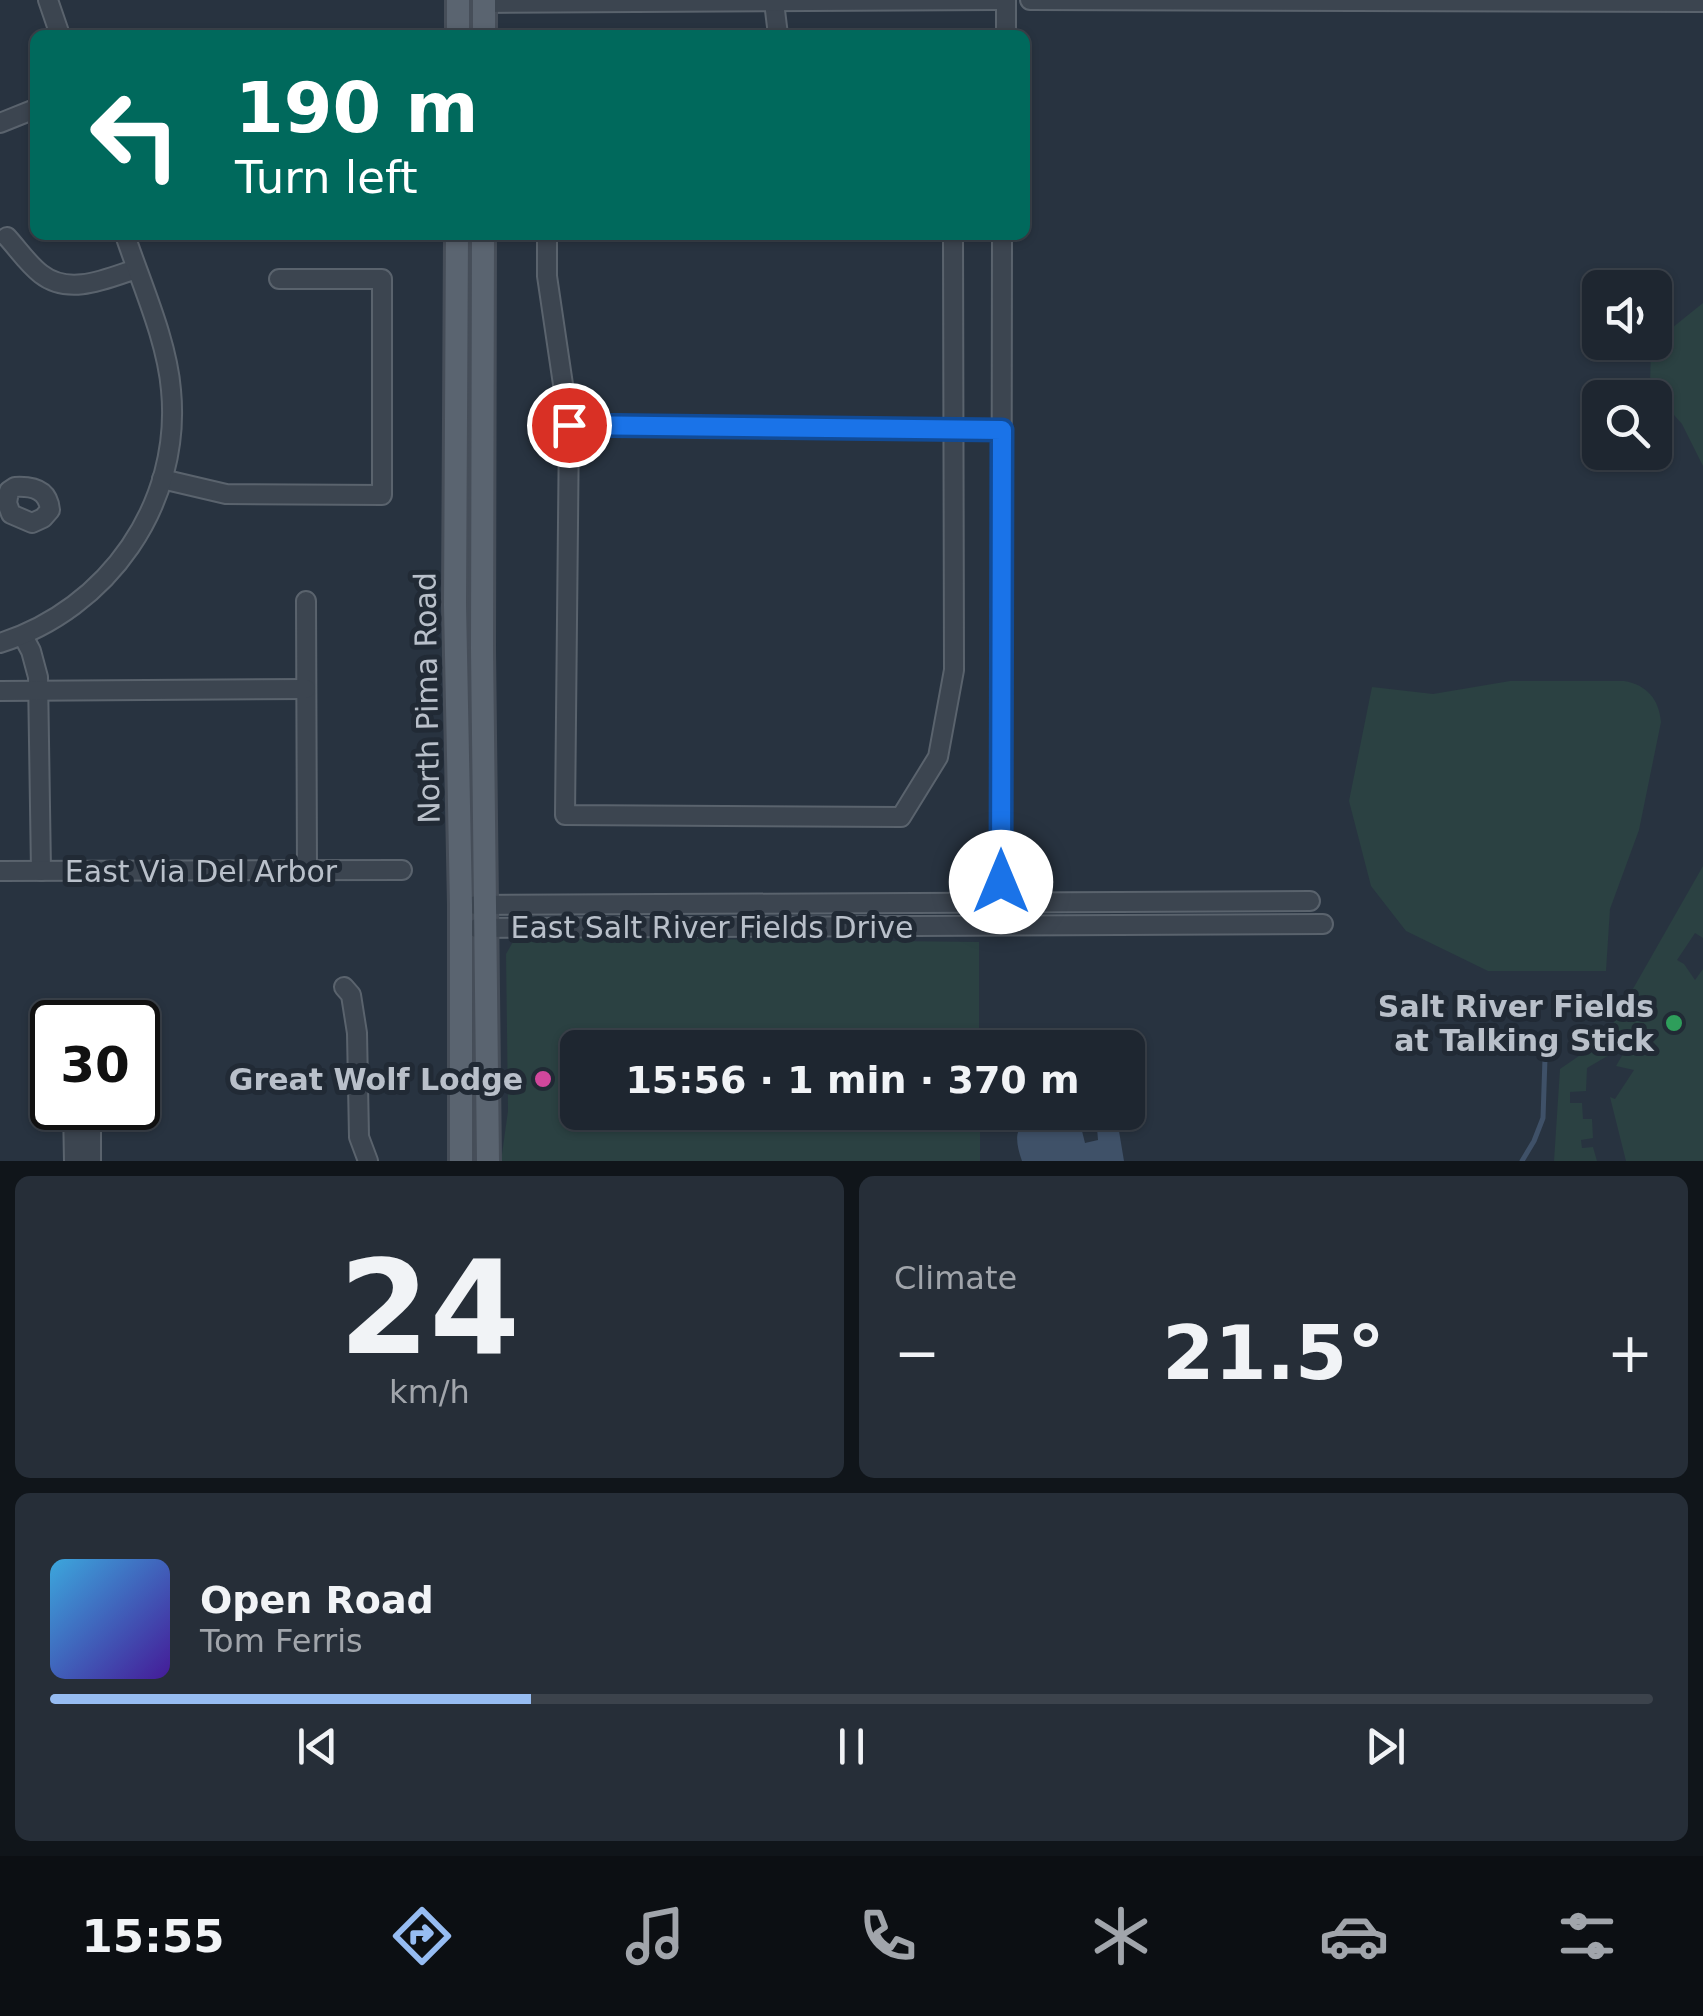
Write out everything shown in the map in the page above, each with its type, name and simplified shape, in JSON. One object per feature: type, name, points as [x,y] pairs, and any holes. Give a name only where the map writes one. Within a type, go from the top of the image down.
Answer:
[{"type":"main road","points":[[458,0],[458,30]]},
{"type":"main road","points":[[484,2],[484,30]]},
{"type":"main road","name":"North Pima Road","points":[[457,240],[454,605],[461,916],[461,1161]]},
{"type":"main road","name":"North Pima Road","points":[[483,240],[482,649],[488,1161]]},
{"type":"street","points":[[48,0],[58,30]]},
{"type":"street","points":[[484,2],[997,0]]},
{"type":"street","points":[[1006,0],[1006,30]]},
{"type":"street","points":[[1030,0],[1703,2]]},
{"type":"street","points":[[774,2],[777,30]]},
{"type":"street","points":[[0,123],[30,111]]},
{"type":"street","points":[[8,237],[39,272],[68,284],[103,280],[136,268]]},
{"type":"street","points":[[0,643],[23,636],[84,600],[137,539],[155,502],[172,418],[171,389],[167,363],[127,240]]},
{"type":"street","points":[[547,240],[547,276],[569,425],[565,814],[901,817],[938,757],[954,670],[953,240]]},
{"type":"street","points":[[1001,927],[1002,240]]},
{"type":"street","points":[[162,479],[226,494],[382,495],[382,279],[279,279]]},
{"type":"street","points":[[569,425],[1002,430]]},
{"type":"street","points":[[306,601],[307,870]]},
{"type":"street","points":[[23,636],[35,663],[38,692],[41,871]]},
{"type":"street","points":[[0,691],[306,689]]},
{"type":"street","name":"East Via Del Arbor","points":[[0,871],[402,870]]},
{"type":"street","name":"East Salt River Fields Drive","points":[[486,916],[1001,902],[1310,901]]},
{"type":"street","name":"East Salt River Fields Drive","points":[[461,916],[1001,927],[1324,924]]},
{"type":"street","points":[[344,987],[351,995],[357,1034],[358,1137],[350,1161]]},
{"type":"street","points":[[73,1130],[74,1161]]},
{"type":"street","points":[[91,1161],[92,1130]]},
{"type":"street","points":[[358,1137],[368,1161]]},
{"type":"green space","points":[[1703,303],[1703,466],[1672,413],[1672,380],[1650,380],[1651,360],[1672,360],[1672,328]]},
{"type":"green space","points":[[1510,681],[1624,681],[1645,690],[1658,706],[1661,722],[1639,830],[1610,909],[1606,971],[1488,971],[1406,931],[1371,886],[1349,801],[1372,687],[1433,694]]},
{"type":"green space","name":"Salt River Fields at Talking Stick","points":[[1703,866],[1703,938],[1695,933],[1677,960],[1695,980],[1703,969],[1703,1161],[1626,1161],[1610,1097],[1615,1099],[1634,1070],[1616,1066],[1623,1054],[1616,1051],[1587,1068],[1586,1091],[1570,1092],[1570,1103],[1582,1103],[1583,1119],[1592,1119],[1593,1138],[1581,1140],[1582,1148],[1593,1147],[1597,1161],[1554,1161],[1560,1069],[1605,1038]]},
{"type":"green space","name":"Great Wolf Lodge","points":[[524,937],[979,942],[979,1030],[560,1030],[560,1130],[980,1130],[980,1161],[501,1161],[508,1111],[506,954],[514,940]]},
{"type":"water","points":[[1547,1036],[1555,1039],[1555,1055],[1547,1058],[1539,1055],[1536,1047],[1539,1039]]},
{"type":"water","points":[[1097,1130],[1119,1130],[1124,1161],[1022,1161],[1018,1131],[1082,1131],[1085,1143],[1098,1140]]},
{"type":"waterway","points":[[1522,1161],[1543,1118],[1545,1058]]},
{"type":"place","name":"Salt River Fields at Talking Stick","points":[[1674,1023]]},
{"type":"place","name":"Great Wolf Lodge","points":[[543,1079]]},
{"type":"route","points":[[569,425],[1002,430],[1001,882]]}]
